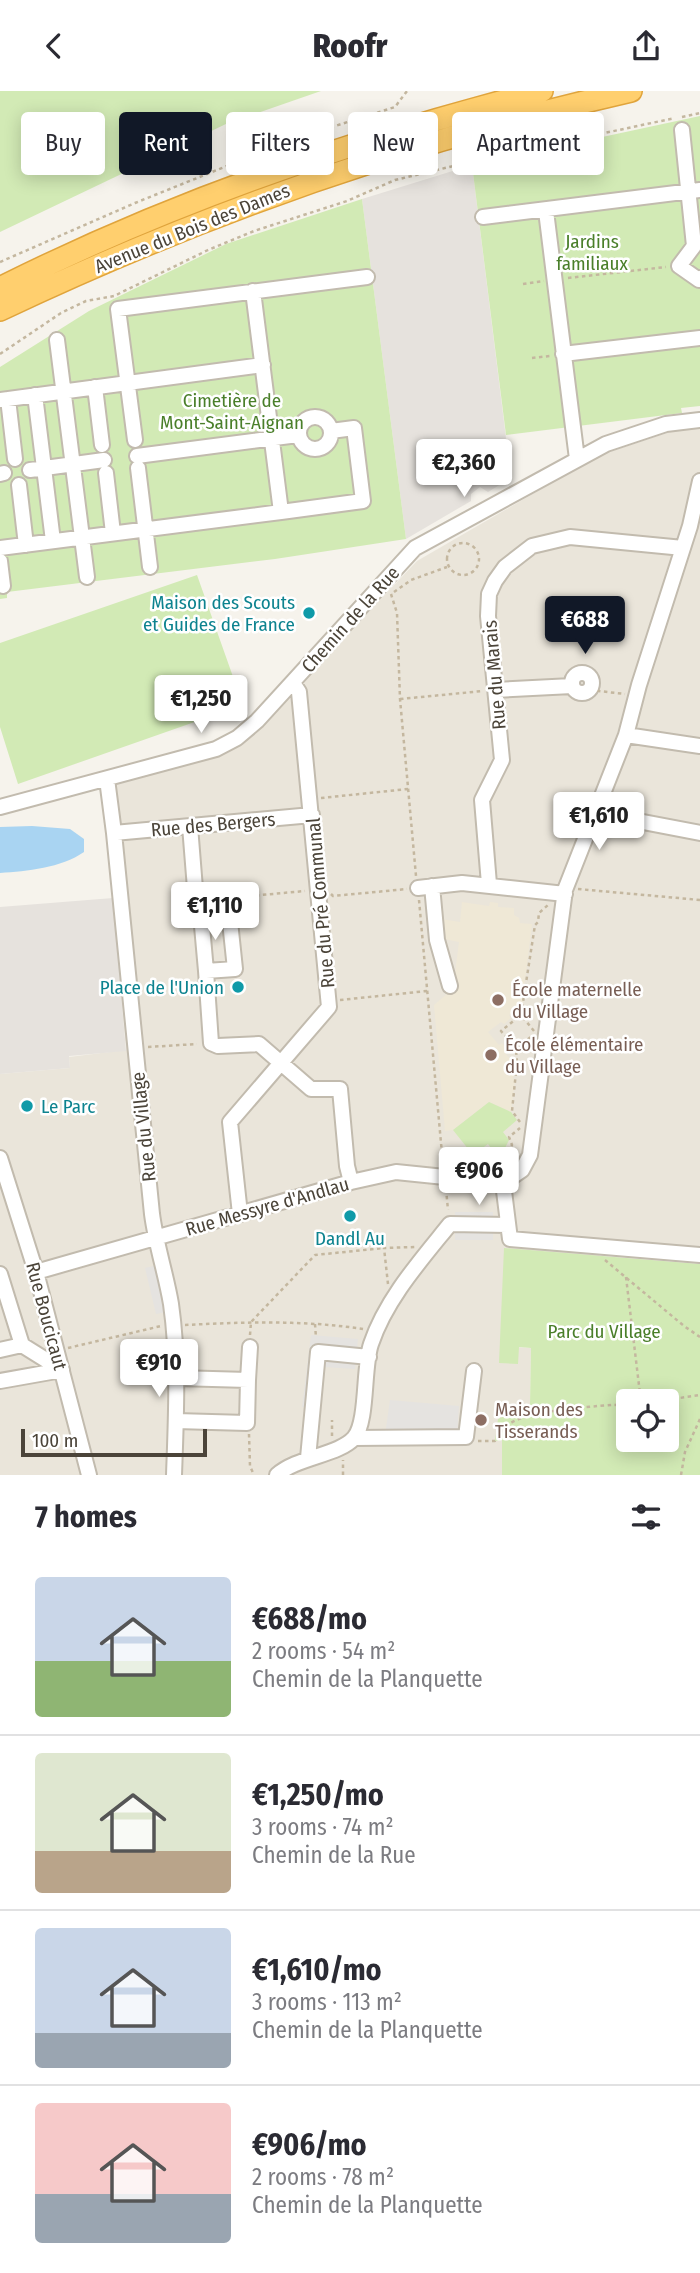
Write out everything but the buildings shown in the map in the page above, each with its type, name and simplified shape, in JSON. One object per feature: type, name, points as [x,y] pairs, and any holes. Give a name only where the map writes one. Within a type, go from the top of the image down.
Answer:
[{"type":"highway","name":"Avenue du Bois des Dames","points":[[0,288],[105,239],[222,192],[334,152],[486,105],[542,91]]},
{"type":"highway","name":"Avenue du Bois des Dames","points":[[0,310],[172,233],[302,185],[462,134],[631,91]]},
{"type":"street","points":[[682,130],[694,191],[697,248],[679,266],[700,283]]},
{"type":"street","points":[[483,218],[694,191]]},
{"type":"street","points":[[546,211],[578,460]]},
{"type":"street","points":[[135,440],[118,309],[367,277]]},
{"type":"street","points":[[253,291],[281,512]]},
{"type":"street","points":[[564,354],[700,338]]},
{"type":"street","points":[[57,340],[86,577]]},
{"type":"street","points":[[15,459],[4,400],[262,365]]},
{"type":"street","points":[[95,387],[113,533]]},
{"type":"street","points":[[35,395],[37,469],[53,541]]},
{"type":"street","points":[[316,417],[326,421],[331,431],[329,441],[317,450],[306,448],[298,435],[305,420],[316,417]]},
{"type":"street","name":"Chemin de la Rue","points":[[0,807],[227,744],[257,721],[415,548],[632,434],[666,424],[700,420]]},
{"type":"street","points":[[0,548],[363,501],[354,428],[331,431]]},
{"type":"street","points":[[150,567],[137,462],[298,435]]},
{"type":"street","points":[[37,469],[104,460]]},
{"type":"street","points":[[700,481],[683,548],[626,735],[562,891],[530,1155],[522,1170],[503,1183],[510,1239],[700,1255]]},
{"type":"street","points":[[19,485],[26,545]]},
{"type":"street","name":"Rue du Marais","points":[[489,884],[482,800],[502,760],[488,616],[489,594],[499,574],[532,546],[570,537],[683,548]]},
{"type":"street","points":[[0,561],[3,586]]},
{"type":"street","points":[[495,690],[572,686],[574,677],[585,674],[592,681],[590,689]]},
{"type":"street","name":"Rue du Pré Communal","points":[[240,1214],[230,1122],[329,1007],[299,692],[293,683]]},
{"type":"street","points":[[626,735],[700,746]]},
{"type":"street","name":"Rue du Village","points":[[107,779],[155,1238],[170,1300],[173,1325],[177,1378],[174,1475]]},
{"type":"street","points":[[596,813],[700,833]]},
{"type":"street","name":"Rue des Bergers","points":[[114,833],[312,815]]},
{"type":"street","points":[[190,826],[197,901],[201,915],[211,1043],[218,1046],[259,1044],[311,1089],[340,1089],[351,1182]]},
{"type":"street","points":[[450,986],[425,887],[462,883],[562,891]]},
{"type":"street","points":[[201,915],[229,912],[234,969],[206,971]]},
{"type":"street","name":"Rue Boucicaut","points":[[0,1158],[36,1272],[89,1475]]},
{"type":"street","name":"Rue Messyre d'Andlau","points":[[36,1272],[351,1182],[396,1172],[503,1183]]},
{"type":"street","points":[[277,1475],[283,1469],[308,1458],[344,1446],[354,1438],[361,1418],[370,1346],[390,1305],[450,1224],[508,1225]]},
{"type":"street","points":[[0,1274],[22,1345],[62,1370]]},
{"type":"street","points":[[0,1349],[22,1345]]},
{"type":"street","points":[[176,1421],[247,1423],[250,1347]]},
{"type":"street","points":[[308,1458],[318,1352],[369,1357]]},
{"type":"street","points":[[0,1381],[62,1370]]},
{"type":"street","points":[[354,1438],[466,1437],[474,1371]]},
{"type":"street","points":[[177,1378],[248,1380]]},
{"type":"path","points":[[0,262],[123,207],[295,139],[395,107],[407,91]]},
{"type":"path","points":[[0,353],[61,313],[86,301],[114,296],[219,245],[347,201],[395,180],[487,157],[700,113]]},
{"type":"path","points":[[523,283],[669,267]]},
{"type":"path","points":[[532,358],[564,354]]},
{"type":"path","points":[[456,544],[472,545],[479,554],[478,565],[471,573],[456,574],[448,567],[446,556],[456,544]]},
{"type":"path","points":[[391,594],[411,580],[433,570],[448,567]]},
{"type":"path","points":[[590,689],[637,695]]},
{"type":"path","points":[[400,699],[495,690]]},
{"type":"path","points":[[310,799],[408,789]]},
{"type":"path","points":[[478,1171],[466,1170],[489,1153],[498,1156],[507,1154],[512,1145],[509,1137],[523,1125],[512,1111],[516,1049],[501,1031],[521,1015],[539,913],[562,891],[580,889],[700,900]]},
{"type":"path","points":[[329,1001],[427,991]]},
{"type":"path","points":[[516,1049],[536,1033],[521,1015]]},
{"type":"path","points":[[144,1047],[211,1043]]},
{"type":"path","points":[[250,1347],[251,1322],[315,1255],[384,1248],[432,1247]]},
{"type":"path","points":[[601,1247],[600,1255],[700,1337]]},
{"type":"path","points":[[384,1248],[390,1305]]},
{"type":"path","points":[[626,1277],[639,1389]]},
{"type":"path","points":[[57,1351],[152,1327],[173,1325],[251,1322],[334,1325],[377,1332]]},
{"type":"path","points":[[679,1398],[700,1395]]},
{"type":"path","points":[[466,1437],[476,1441],[495,1441],[506,1426],[518,1419],[575,1408],[616,1405]]},
{"type":"path","points":[[681,1475],[685,1452],[700,1419]]},
{"type":"path","points":[[331,1450],[332,1420]]},
{"type":"path","points":[[247,1423],[250,1466],[254,1475]]},
{"type":"shaded area","points":[[452,171],[452,175],[473,175],[511,478],[488,492],[480,487],[471,494],[471,501],[406,539],[362,199]]},
{"type":"shaded area","points":[[700,428],[700,1264],[600,1255],[501,1346],[531,1348],[530,1404],[499,1419],[496,1441],[549,1427],[616,1438],[616,1452],[668,1452],[671,1475],[0,1475],[0,1074],[70,1068],[69,1057],[126,1050],[105,786],[219,755],[244,743],[417,561],[600,455],[676,430]]},
{"type":"shaded area","points":[[113,898],[126,1051],[69,1056],[70,1068],[0,1074],[0,907]]},
{"type":"shaded area","points":[[462,902],[489,906],[490,902],[498,903],[498,907],[514,908],[514,915],[519,918],[520,923],[532,924],[522,991],[523,1004],[509,1015],[511,1018],[504,1024],[501,1022],[488,1032],[499,1045],[502,1043],[508,1051],[505,1053],[516,1066],[511,1112],[489,1102],[453,1130],[445,1131],[434,1005],[453,989],[459,942],[444,939],[441,919],[460,922]]},
{"type":"shaded area","points":[[455,1212],[493,1212],[493,1240],[455,1240]]},
{"type":"shaded area","points":[[154,1266],[165,1312],[156,1314],[145,1268]]},
{"type":"shaded area","points":[[311,1335],[358,1339],[355,1369],[324,1367],[320,1394],[312,1408],[302,1407]]},
{"type":"shaded area","points":[[390,1400],[459,1406],[457,1435],[385,1435]]},
{"type":"green space","points":[[0,91],[321,91],[261,112],[226,112],[226,124],[212,131],[212,112],[119,112],[119,175],[0,232]]},
{"type":"green space","name":"Jardins familiaux","points":[[700,116],[700,406],[681,408],[682,413],[506,435],[473,175],[604,175],[604,137]]},
{"type":"green space","name":"Cimetière de Mont-Saint-Aignan","points":[[362,199],[406,539],[275,559],[7,592],[7,598],[0,599],[0,367],[89,311],[226,244]]},
{"type":"green space","points":[[197,575],[243,705],[18,784],[0,727],[0,643]]},
{"type":"green space","points":[[489,1102],[511,1112],[517,1120],[503,1132],[509,1140],[504,1150],[494,1152],[488,1144],[473,1155],[453,1130]]},
{"type":"green space","name":"Parc du Village","points":[[504,1248],[700,1264],[700,1475],[502,1475],[502,1440],[495,1441],[498,1419],[530,1404],[531,1348],[519,1347],[518,1364],[499,1363]]},
{"type":"water","points":[[0,827],[70,829],[84,839],[84,852],[54,865],[0,873]]},
{"type":"place","name":"Maison des Scouts et Guides de France","points":[[309,613]]},
{"type":"place","name":"Place de l'Union","points":[[238,987]]},
{"type":"place","name":"École maternelle du Village","points":[[498,1000]]},
{"type":"place","name":"École élémentaire du Village","points":[[491,1055]]},
{"type":"place","name":"Le Parc","points":[[27,1106]]},
{"type":"place","name":"Dandl Au","points":[[350,1216]]},
{"type":"place","name":"Maison des Tisserands","points":[[481,1420]]}]
